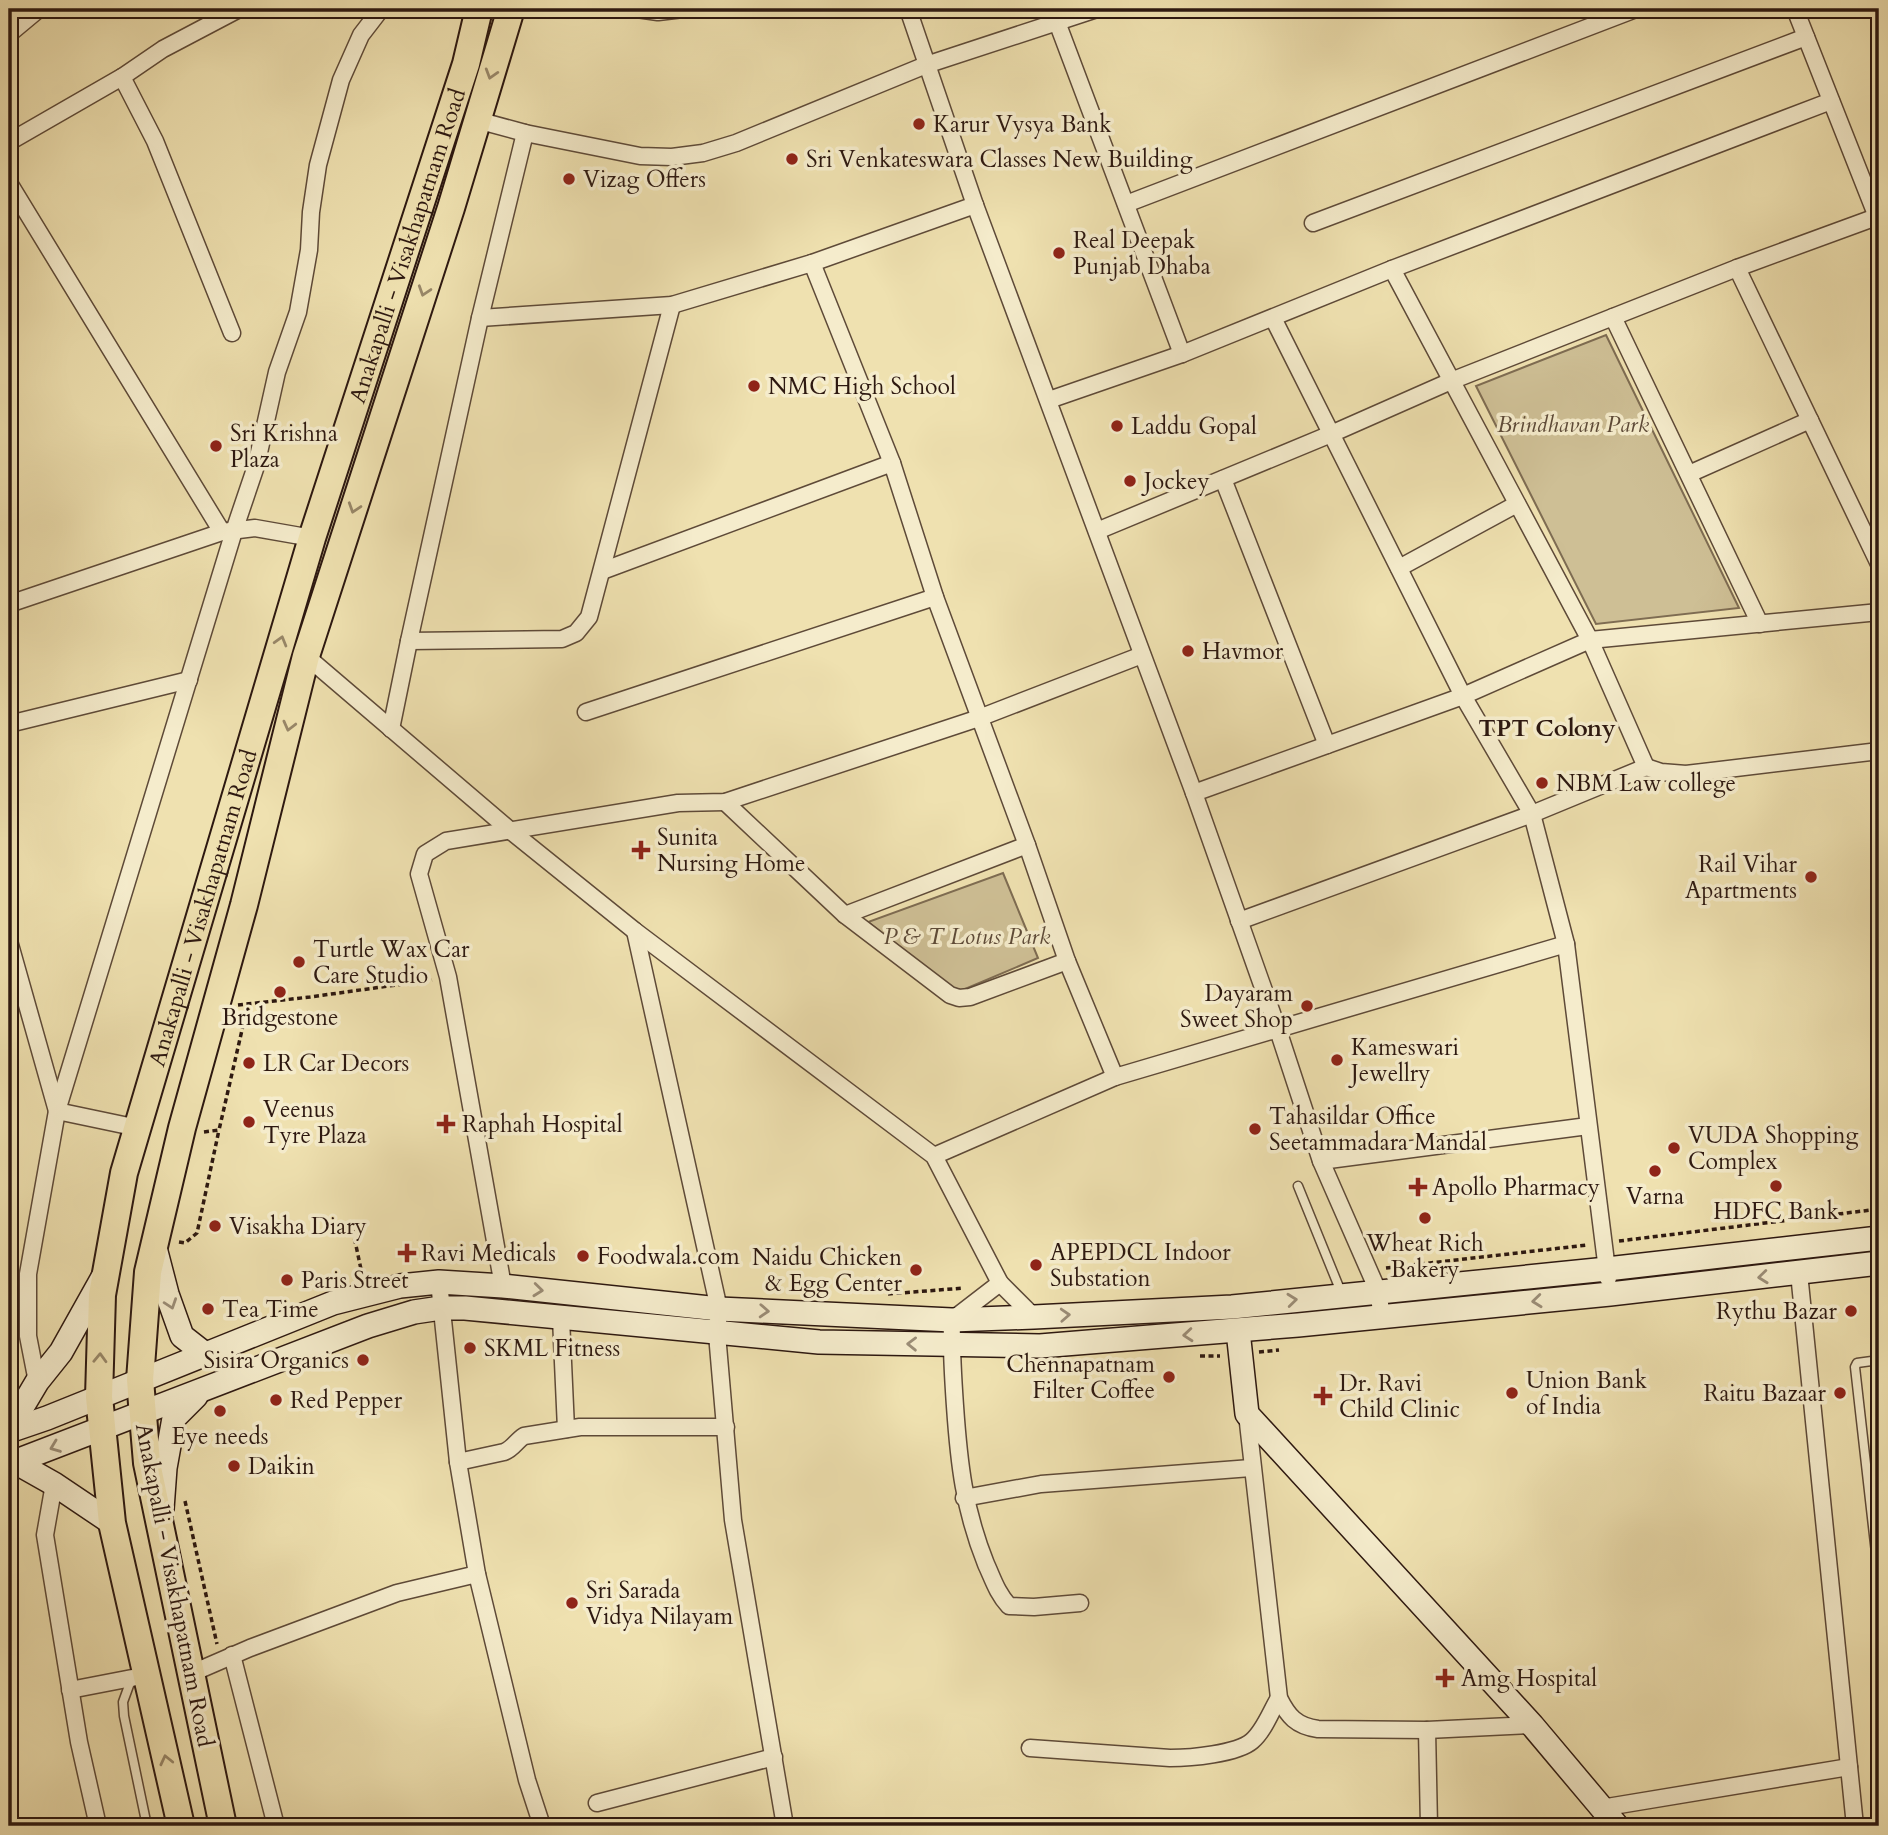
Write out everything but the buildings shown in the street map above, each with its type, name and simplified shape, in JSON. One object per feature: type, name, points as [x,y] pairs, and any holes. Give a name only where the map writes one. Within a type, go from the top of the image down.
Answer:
[{"type":"main road","name":"Anakapalli - Visakhapatnam Road","points":[[181,1826],[137,1666],[112,1523],[99,1397],[102,1295],[124,1173],[312,538],[466,64],[479,9]]},
{"type":"main road","name":"Anakapalli - Visakhapatnam Road","points":[[223,1826],[147,1463],[140,1380],[148,1272],[180,1135],[244,905],[306,656],[442,235],[511,9]]},
{"type":"main road","points":[[9,1430],[99,1397],[295,1317],[365,1293],[400,1286],[439,1282],[719,1308],[952,1320],[1232,1307],[1879,1238]]},
{"type":"main road","points":[[155,1241],[167,1294],[182,1336],[205,1353]]},
{"type":"main road","points":[[12,1463],[368,1326],[414,1312],[442,1308],[819,1342],[1079,1344],[1382,1317],[1879,1264]]},
{"type":"main road","points":[[9,1430],[37,1382],[61,1352],[107,1270]]},
{"type":"main road","points":[[1238,1331],[1247,1414],[1532,1725],[1617,1826]]},
{"type":"main road","points":[[161,1530],[165,1468],[174,1418],[203,1389]]},
{"type":"main road","points":[[12,1463],[54,1484],[112,1523]]},
{"type":"street","points":[[9,34],[39,9]]},
{"type":"street","points":[[9,142],[122,77],[163,49],[239,9]]},
{"type":"street","points":[[37,1382],[28,1336],[28,1274],[57,1111],[189,680],[228,532],[256,466],[277,372],[298,312],[309,250],[318,165],[341,80],[361,35],[381,9]]},
{"type":"street","points":[[636,9],[658,12],[683,9]]},
{"type":"street","points":[[908,9],[975,205],[1194,793],[1321,1161],[1378,1291],[1382,1317]]},
{"type":"street","points":[[477,120],[525,133],[640,156],[672,157],[703,153],[736,143],[926,65],[1097,9]]},
{"type":"street","points":[[1126,204],[1636,9]]},
{"type":"street","points":[[1097,531],[1451,381],[1737,268],[1878,218],[1795,9]]},
{"type":"street","points":[[1057,22],[1182,354]]},
{"type":"street","points":[[1313,223],[1806,37]]},
{"type":"street","points":[[122,77],[155,141],[232,334]]},
{"type":"street","points":[[1049,400],[1182,354],[1392,270],[1831,102]]},
{"type":"street","points":[[391,729],[480,318],[525,133]]},
{"type":"street","points":[[9,183],[228,532]]},
{"type":"street","points":[[480,318],[672,305],[812,263],[975,205]]},
{"type":"street","points":[[812,263],[892,463],[935,597],[1067,961],[1115,1077]]},
{"type":"street","points":[[1737,268],[1879,564]]},
{"type":"street","points":[[1392,270],[1590,640],[1646,766],[1661,772],[1686,774],[1879,751]]},
{"type":"street","points":[[409,641],[562,639],[576,633],[589,617],[672,305]]},
{"type":"street","points":[[1613,317],[1760,624]]},
{"type":"street","points":[[1273,318],[1463,696],[1532,814],[1566,944],[1610,1294]]},
{"type":"street","points":[[1689,474],[1810,420]]},
{"type":"street","points":[[602,571],[892,463]]},
{"type":"street","points":[[1223,479],[1327,745]]},
{"type":"street","points":[[1399,568],[1517,504]]},
{"type":"street","points":[[9,604],[228,532],[255,528],[312,538]]},
{"type":"street","points":[[586,712],[935,597]]},
{"type":"street","points":[[1194,793],[1463,696],[1590,640],[1879,612]]},
{"type":"street","points":[[503,1286],[447,978],[419,874],[425,854],[446,841],[678,803],[725,802],[979,718],[1142,655]]},
{"type":"street","points":[[306,656],[512,832],[635,931],[934,1156],[1000,1283],[1034,1317]]},
{"type":"street","points":[[9,724],[189,680]]},
{"type":"street","points":[[1239,921],[1532,814],[1646,766]]},
{"type":"street","points":[[725,802],[845,915],[950,995],[959,998],[983,993],[1067,961]]},
{"type":"street","points":[[845,915],[1027,845]]},
{"type":"street","points":[[635,931],[719,1308],[717,1334],[733,1520],[785,1826]]},
{"type":"street","points":[[9,941],[57,1111]]},
{"type":"street","points":[[934,1156],[1115,1077],[1566,944]]},
{"type":"street","points":[[57,1111],[138,1128]]},
{"type":"street","points":[[1321,1161],[1588,1126]]},
{"type":"street","points":[[1799,1273],[1855,1826]]},
{"type":"street","points":[[439,1282],[458,1462],[477,1574],[527,1780],[542,1826]]},
{"type":"street","points":[[1000,1283],[952,1320],[951,1345],[958,1452],[964,1498],[999,1595],[1009,1606],[1080,1603]]},
{"type":"street","points":[[561,1318],[566,1429]]},
{"type":"street","points":[[1247,1414],[1279,1698],[1296,1723],[1305,1727],[1427,1730],[1532,1725]]},
{"type":"street","points":[[458,1462],[504,1452],[524,1436],[566,1429],[726,1427]]},
{"type":"street","points":[[964,1498],[1041,1484],[1251,1468]]},
{"type":"street","points":[[54,1484],[45,1535],[79,1742],[99,1826]]},
{"type":"street","points":[[190,1674],[397,1592],[477,1574]]},
{"type":"street","points":[[226,1658],[276,1826]]},
{"type":"street","points":[[70,1690],[137,1666]]},
{"type":"street","points":[[1030,1748],[1170,1758],[1188,1758],[1236,1749],[1254,1740],[1279,1698]]},
{"type":"street","points":[[1427,1730],[1429,1826]]},
{"type":"street","points":[[597,1802],[774,1757]]},
{"type":"street","points":[[1601,1808],[1849,1767]]},
{"type":"lane","points":[[1298,1186],[1343,1295]]},
{"type":"lane","points":[[1879,1360],[1857,1363],[1855,1367],[1876,1553],[1879,1556]]},
{"type":"lane","points":[[137,1666],[123,1702],[147,1826]]},
{"type":"path","points":[[215,1007],[310,998],[447,978]]},
{"type":"path","points":[[155,1241],[185,1243],[197,1233],[248,1004]]},
{"type":"path","points":[[180,1135],[219,1130]]},
{"type":"path","points":[[351,1223],[365,1293]]},
{"type":"path","points":[[1200,1356],[1282,1349]]},
{"type":"path","points":[[183,1493],[226,1658]]},
{"type":"green space","name":"Brindhavan Park","points":[[1606,335],[1739,608],[1596,624],[1476,386]]},
{"type":"green space","name":"P & T Lotus Park","points":[[1003,873],[1038,958],[958,992],[868,922]]},
{"type":"place","name":"Karur Vysya Bank","points":[[919,124]]},
{"type":"place","name":"Sri Venkateswara Classes New Building","points":[[792,159]]},
{"type":"place","name":"Vizag Offers","points":[[569,179]]},
{"type":"place","name":"Real Deepak Punjab Dhaba","points":[[1059,253]]},
{"type":"place","name":"NMC High School","points":[[754,386]]},
{"type":"place","name":"Laddu Gopal","points":[[1117,426]]},
{"type":"place","name":"Sri Krishna Plaza","points":[[216,446]]},
{"type":"place","name":"Jockey","points":[[1130,481]]},
{"type":"place","name":"Havmor","points":[[1188,651]]},
{"type":"place","name":"NBM Law college","points":[[1542,783]]},
{"type":"place","name":"Sunita Nursing Home","points":[[641,850]]},
{"type":"place","name":"Rail Vihar Apartments","points":[[1811,877]]},
{"type":"place","name":"Turtle Wax Car Care Studio","points":[[299,962]]},
{"type":"place","name":"Bridgestone","points":[[280,992]]},
{"type":"place","name":"Dayaram Sweet Shop","points":[[1307,1006]]},
{"type":"place","name":"Kameswari Jewellry","points":[[1337,1060]]},
{"type":"place","name":"LR Car Decors","points":[[249,1063]]},
{"type":"place","name":"Veenus Tyre Plaza","points":[[249,1122]]},
{"type":"place","name":"Raphah Hospital","points":[[446,1124]]},
{"type":"place","name":"Tahasildar Office Seetammadara Mandal","points":[[1255,1129]]},
{"type":"place","name":"VUDA Shopping Complex","points":[[1674,1148]]},
{"type":"place","name":"Varna","points":[[1655,1171]]},
{"type":"place","name":"HDFC Bank","points":[[1776,1186]]},
{"type":"place","name":"Apollo Pharmacy","points":[[1418,1187]]},
{"type":"place","name":"Wheat Rich Bakery","points":[[1425,1218]]},
{"type":"place","name":"Visakha Diary","points":[[215,1226]]},
{"type":"place","name":"Ravi Medicals","points":[[407,1253]]},
{"type":"place","name":"Foodwala.com","points":[[583,1256]]},
{"type":"place","name":"APEPDCL Indoor Substation","points":[[1036,1265]]},
{"type":"place","name":"Naidu Chicken & Egg Center","points":[[916,1270]]},
{"type":"place","name":"Paris Street","points":[[287,1280]]},
{"type":"place","name":"Tea Time","points":[[208,1309]]},
{"type":"place","name":"Rythu Bazar","points":[[1851,1311]]},
{"type":"place","name":"SKML Fitness","points":[[470,1348]]},
{"type":"place","name":"Sisira Organics","points":[[363,1360]]},
{"type":"place","name":"Chennapatnam Filter Coffee","points":[[1169,1377]]},
{"type":"place","name":"Union Bank of India","points":[[1512,1393]]},
{"type":"place","name":"Raitu Bazaar","points":[[1840,1393]]},
{"type":"place","name":"Dr. Ravi Child Clinic","points":[[1323,1396]]},
{"type":"place","name":"Red Pepper","points":[[276,1400]]},
{"type":"place","name":"Eye needs","points":[[220,1411]]},
{"type":"place","name":"Daikin","points":[[234,1466]]},
{"type":"place","name":"Sri Sarada Vidya Nilayam","points":[[572,1603]]},
{"type":"place","name":"Amg Hospital","points":[[1445,1678]]},
{"type":"district","name":"TPT Colony","points":[[1547,728]]}]
